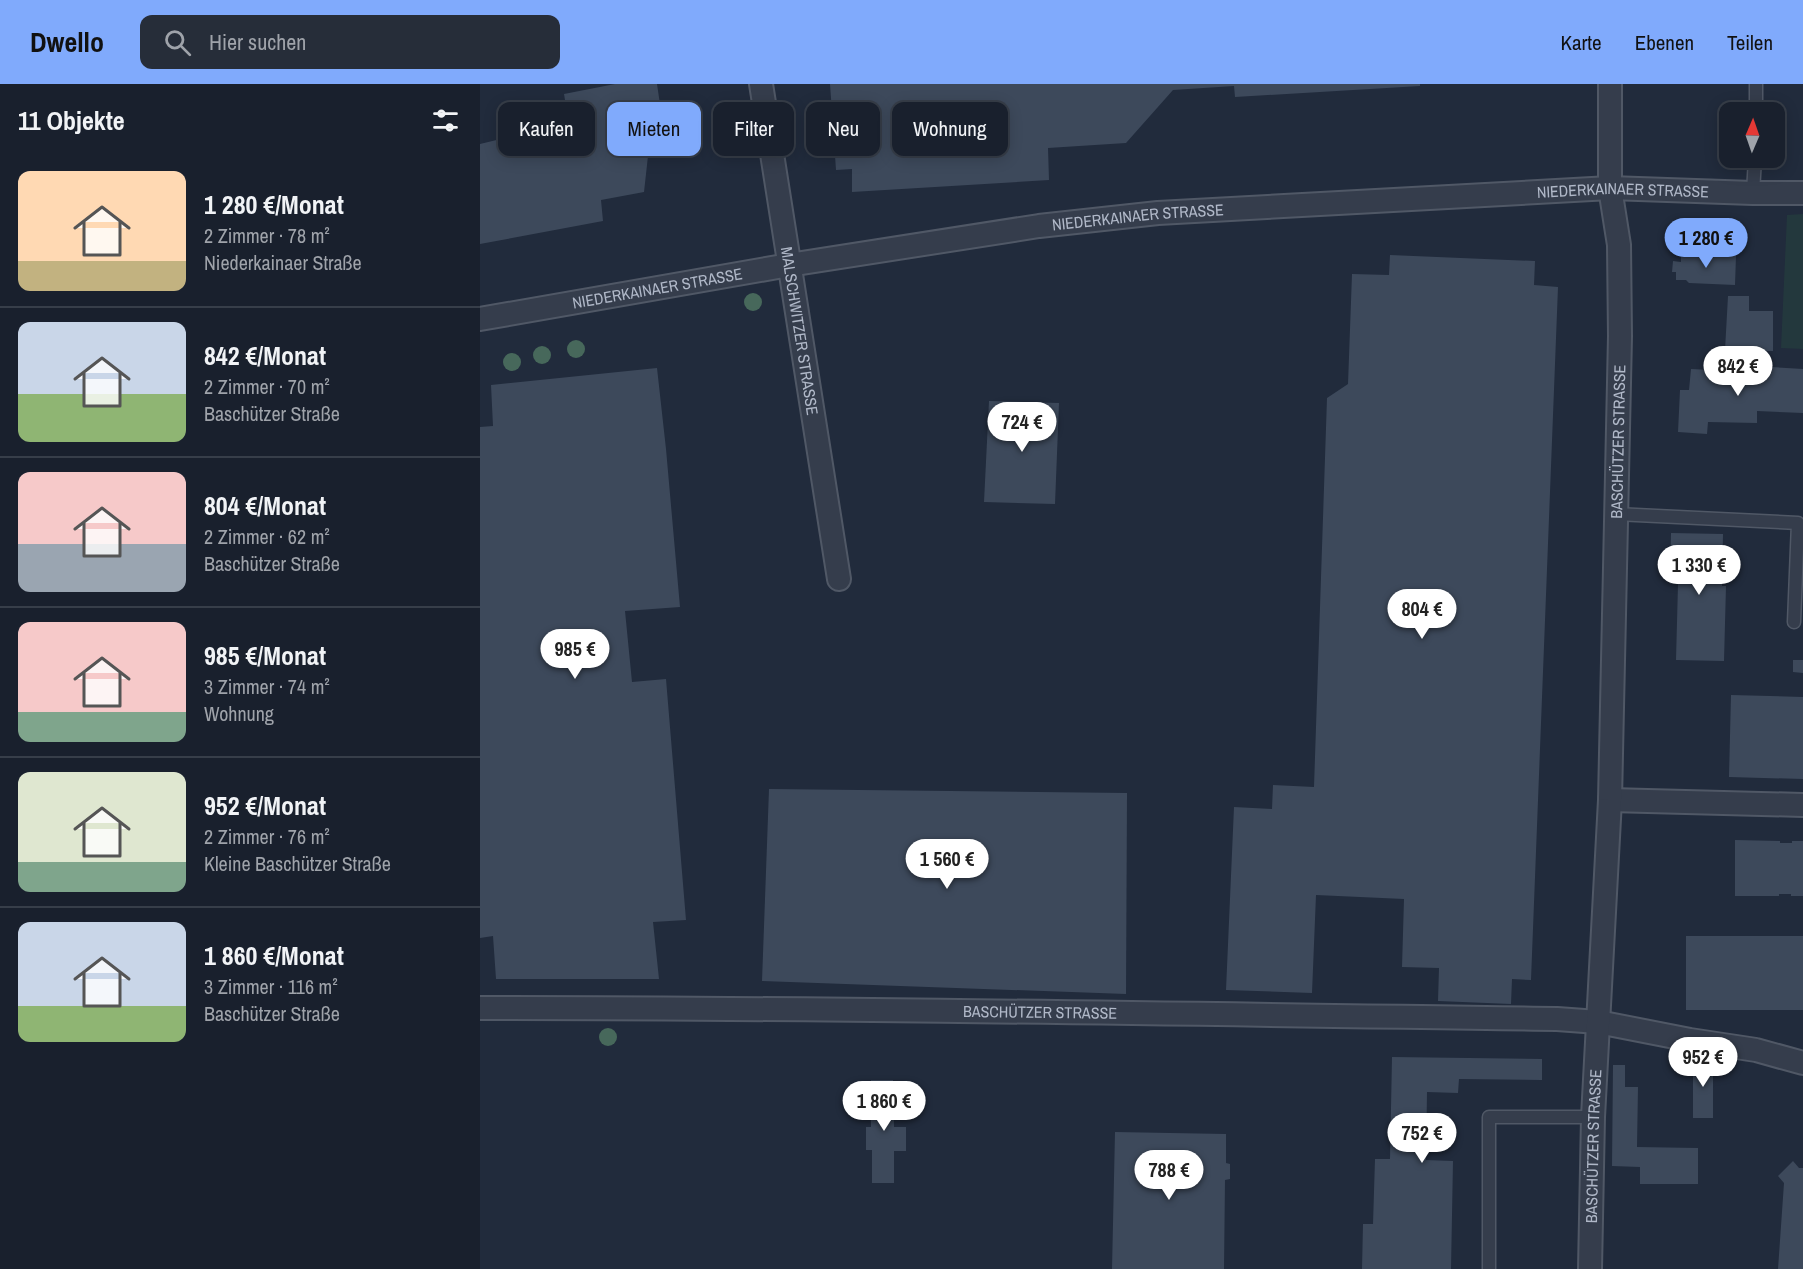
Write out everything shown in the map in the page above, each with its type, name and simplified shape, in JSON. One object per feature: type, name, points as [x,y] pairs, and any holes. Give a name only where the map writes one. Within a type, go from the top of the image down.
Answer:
[{"type":"street","name":"MALSCHWITZER STRASSE","points":[[761,84],[839,579]]},
{"type":"street","name":"BASCHÜTZER STRASSE","points":[[1590,1269],[1593,1117],[1610,800],[1620,336],[1619,245],[1610,188],[1610,84]]},
{"type":"street","name":"NIEDERKAINAER STRASSE","points":[[480,320],[789,265],[1039,226],[1158,213],[1610,188],[1803,193]]},
{"type":"street","points":[[1610,800],[1803,805]]},
{"type":"street","name":"BASCHÜTZER STRASSE","points":[[480,1008],[1111,1011],[1557,1019],[1598,1022]]},
{"type":"street","points":[[1598,1022],[1756,1050],[1803,1063]]},
{"type":"lane","points":[[1756,84],[1756,102]]},
{"type":"lane","points":[[1753,193],[1754,168]]},
{"type":"lane","points":[[1616,514],[1798,523],[1794,622]]},
{"type":"lane","points":[[1489,1269],[1489,1117],[1593,1117]]},
{"type":"green space","points":[[1803,214],[1803,349],[1781,348],[1787,215]]},
{"type":"building","points":[[615,84],[657,84],[660,102],[607,102],[607,156],[648,156],[644,192],[601,200],[603,221],[480,244],[480,144],[498,140],[498,156],[595,156],[595,102],[565,102],[564,94]]},
{"type":"building","points":[[830,84],[1420,84],[1420,86],[1235,97],[1234,86],[1173,90],[1126,143],[1048,148],[1049,180],[852,192],[852,169],[836,170],[835,156],[880,156],[880,102],[831,102]]},
{"type":"building","points":[[1681,254],[1736,256],[1735,285],[1689,283],[1686,280],[1676,280],[1676,272],[1672,272],[1673,261],[1681,262]]},
{"type":"building","points":[[1390,255],[1535,261],[1534,285],[1558,287],[1531,980],[1512,979],[1511,1004],[1438,1001],[1439,968],[1402,967],[1404,899],[1316,895],[1312,993],[1226,990],[1234,807],[1272,809],[1273,785],[1314,787],[1327,398],[1348,384],[1352,274],[1389,275]]},
{"type":"building","points":[[1728,296],[1749,296],[1749,311],[1773,311],[1773,351],[1725,350]]},
{"type":"building","points":[[1772,367],[1803,369],[1803,413],[1757,411],[1757,423],[1708,422],[1707,434],[1678,432],[1680,390],[1689,390],[1691,369],[1772,373]]},
{"type":"building","points":[[657,368],[680,607],[625,611],[632,682],[666,679],[686,920],[653,922],[659,979],[496,979],[493,936],[480,938],[480,427],[493,426],[491,385]]},
{"type":"building","points":[[989,401],[1059,403],[1055,504],[984,502]]},
{"type":"building","points":[[1671,533],[1723,534],[1722,586],[1726,586],[1724,661],[1676,660],[1678,584],[1670,584]]},
{"type":"building","points":[[1793,660],[1803,660],[1803,673],[1793,672]]},
{"type":"building","points":[[1731,695],[1803,697],[1803,779],[1729,777]]},
{"type":"building","points":[[769,789],[1127,793],[1126,994],[762,981]]},
{"type":"building","points":[[1735,840],[1780,841],[1780,843],[1803,841],[1803,896],[1779,894],[1779,896],[1735,896]]},
{"type":"building","points":[[1686,936],[1803,936],[1803,1010],[1686,1010]]},
{"type":"building","points":[[1392,1057],[1542,1059],[1542,1080],[1459,1079],[1458,1093],[1427,1092],[1426,1160],[1453,1161],[1451,1269],[1362,1269],[1363,1224],[1373,1224],[1375,1159],[1390,1159]]},
{"type":"building","points":[[1699,1058],[1713,1058],[1713,1118],[1693,1118],[1693,1064]]},
{"type":"building","points":[[1613,1065],[1625,1065],[1625,1087],[1638,1087],[1637,1147],[1698,1148],[1698,1184],[1640,1184],[1640,1167],[1612,1166]]},
{"type":"building","points":[[871,1080],[893,1080],[894,1127],[906,1127],[906,1151],[894,1151],[894,1183],[872,1183],[872,1150],[866,1150],[866,1127],[871,1127]]},
{"type":"building","points":[[1115,1132],[1226,1134],[1226,1163],[1230,1164],[1230,1179],[1225,1180],[1224,1269],[1112,1269]]},
{"type":"building","points":[[1793,1161],[1799,1168],[1803,1168],[1803,1269],[1778,1269],[1784,1183],[1778,1176]]}]
